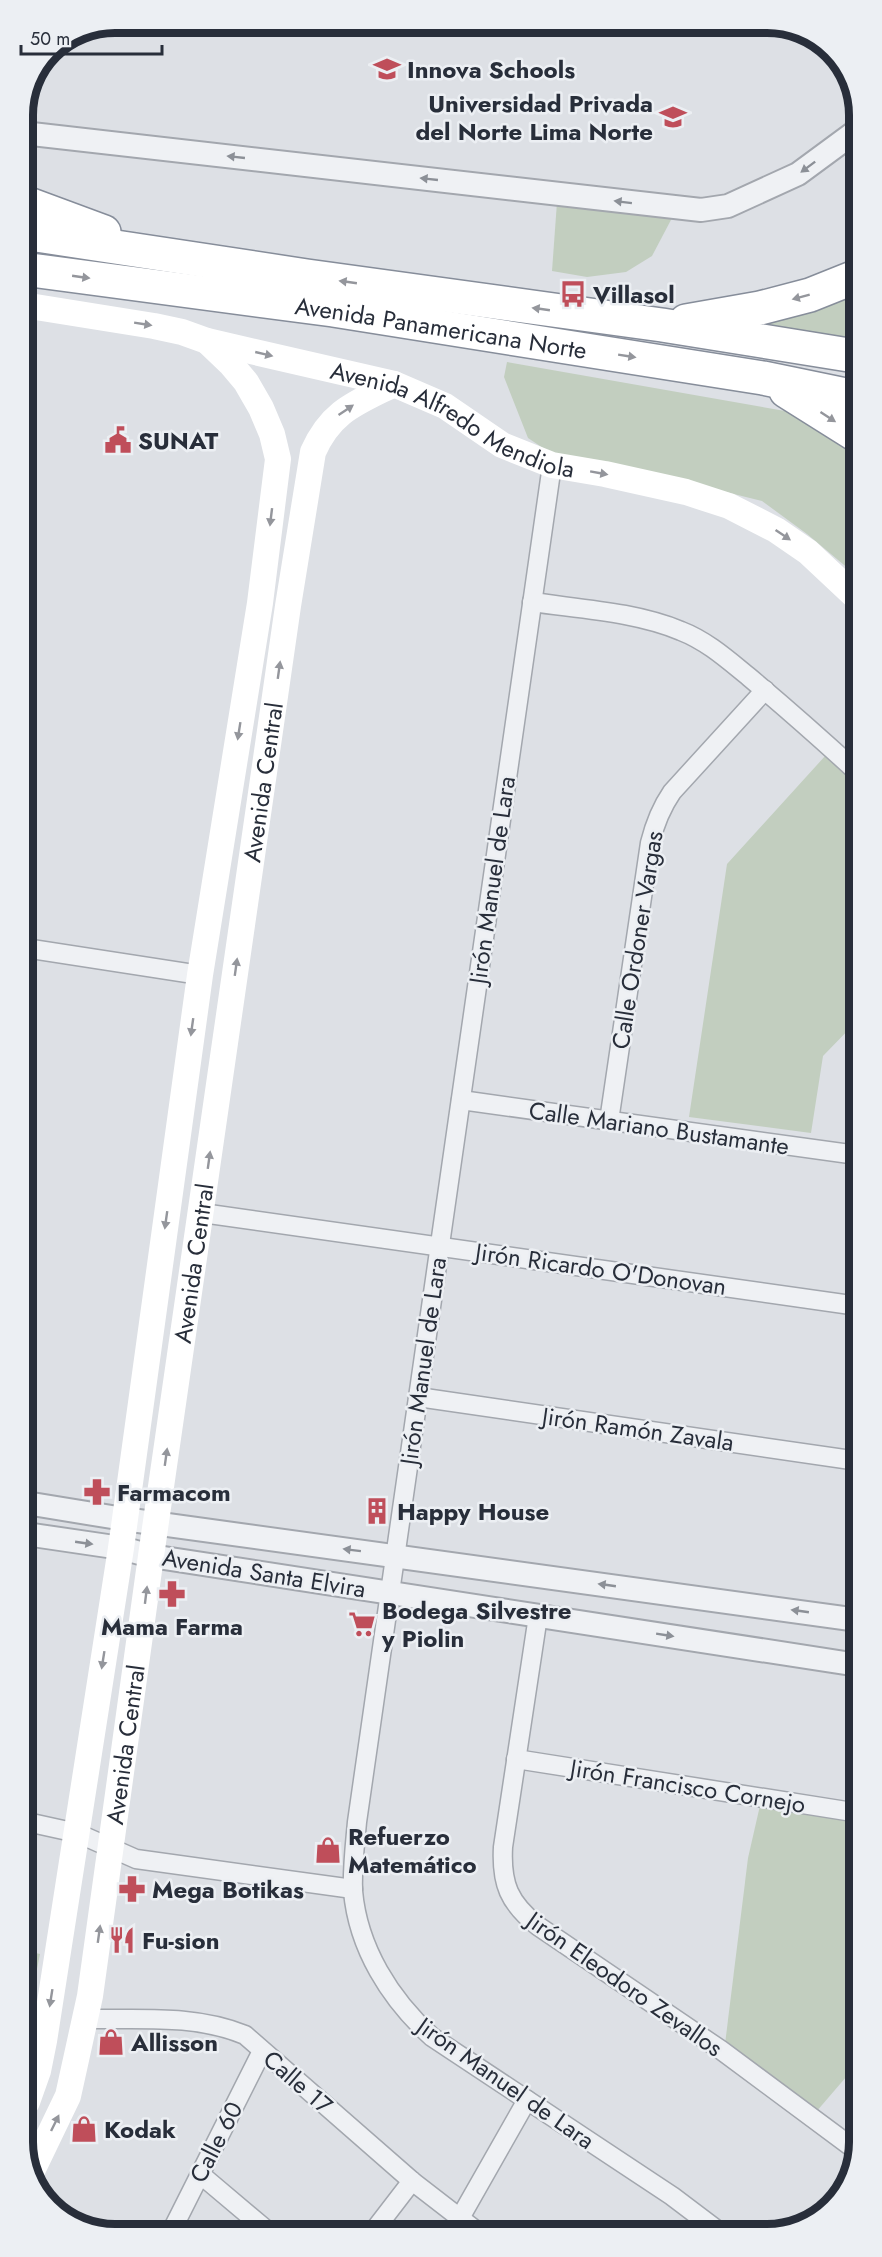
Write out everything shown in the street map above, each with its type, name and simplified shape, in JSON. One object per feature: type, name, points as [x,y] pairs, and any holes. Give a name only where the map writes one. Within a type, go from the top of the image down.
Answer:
[{"type":"highway","points":[[33,206],[156,252]]},
{"type":"highway","name":"Avenida Panamericana Norte","points":[[33,234],[307,276],[662,325],[849,355]]},
{"type":"highway","name":"Avenida Panamericana Norte","points":[[33,270],[344,312],[763,378],[849,396]]},
{"type":"highway","points":[[662,325],[760,308],[810,295],[849,279]]},
{"type":"highway","points":[[763,378],[849,430]]},
{"type":"main road","name":"Avenida Alfredo Mendiola","points":[[33,307],[182,332],[207,341],[394,384],[445,406],[502,445],[552,465],[686,492],[729,506],[776,531],[808,552],[849,590]]},
{"type":"main road","name":"Avenida Central","points":[[33,2085],[38,2071],[36,2040],[77,1833],[121,1548],[200,975],[260,603],[278,459],[272,434],[256,399],[230,363],[207,341]]},
{"type":"main road","name":"Avenida Central","points":[[36,2163],[68,2096],[90,1996],[288,606],[313,452],[321,433],[337,416],[394,384]]},
{"type":"main road","points":[[260,603],[288,606]]},
{"type":"street","points":[[33,134],[701,210],[728,206],[798,174],[849,136]]},
{"type":"street","name":"Jirón Manuel de Lara","points":[[552,465],[357,1822],[353,1889],[358,1919],[371,1956],[392,1993],[432,2037],[672,2196],[709,2224]]},
{"type":"street","points":[[532,602],[638,619],[680,630],[715,650],[765,690],[849,765]]},
{"type":"street","name":"Calle Ordoner Vargas","points":[[609,1120],[655,822],[662,805],[672,792],[765,690]]},
{"type":"street","points":[[33,949],[200,975]]},
{"type":"street","name":"Calle Mariano Bustamante","points":[[461,1100],[849,1154]]},
{"type":"street","name":"Jirón Ricardo O'Donovan","points":[[202,1213],[849,1305]]},
{"type":"street","name":"Jirón Ramón Zavala","points":[[418,1397],[849,1460]]},
{"type":"street","name":"Avenida Santa Elvira","points":[[33,1504],[124,1519],[849,1619]]},
{"type":"street","name":"Avenida Santa Elvira","points":[[33,1535],[121,1548],[151,1556],[849,1664]]},
{"type":"street","name":"Jirón Eleodoro Zevallos","points":[[538,1616],[502,1865],[504,1880],[517,1907],[538,1926],[721,2050],[849,2145]]},
{"type":"street","name":"Jirón Francisco Cornejo","points":[[516,1759],[849,1811]]},
{"type":"street","points":[[33,1823],[77,1833],[136,1859],[353,1889]]},
{"type":"street","name":"Calle 17","points":[[85,2019],[199,2021],[226,2027],[245,2035],[412,2181],[468,2224]]},
{"type":"street","name":"Calle 60","points":[[175,2224],[262,2051]]},
{"type":"street","points":[[460,2218],[527,2100]]},
{"type":"street","points":[[200,2174],[259,2224]]},
{"type":"street","points":[[379,2224],[412,2181]]},
{"type":"green space","points":[[557,202],[672,218],[652,256],[626,272],[587,277],[552,271]]},
{"type":"green space","points":[[849,294],[849,338],[763,325]]},
{"type":"green space","points":[[507,362],[785,411],[849,445],[849,569],[762,501],[645,472],[552,454],[528,438],[504,377]]},
{"type":"green space","points":[[826,755],[849,777],[849,1029],[823,1056],[811,1133],[689,1117],[727,864]]},
{"type":"green space","points":[[761,1801],[849,1815],[849,2074],[816,2112],[725,2044],[748,1858]]},
{"type":"green space","points":[[33,1952],[40,1954],[33,1989]]},
{"type":"place","name":"Innova Schools","points":[[387,69]]},
{"type":"place","name":"Universidad Privada del Norte Lima Norte","points":[[673,117]]},
{"type":"place","name":"Villasol","points":[[573,294]]},
{"type":"place","name":"SUNAT","points":[[118,440]]},
{"type":"place","name":"Farmacom","points":[[97,1492]]},
{"type":"place","name":"Happy House","points":[[377,1511]]},
{"type":"place","name":"Mama Farma","points":[[172,1594]]},
{"type":"place","name":"Bodega Silvestre y Piolin","points":[[362,1624]]},
{"type":"place","name":"Refuerzo Matemático","points":[[328,1850]]},
{"type":"place","name":"Mega Botikas","points":[[132,1889]]},
{"type":"place","name":"Fu-sion","points":[[122,1940]]},
{"type":"place","name":"Allisson","points":[[111,2042]]},
{"type":"place","name":"Kodak","points":[[84,2129]]}]
